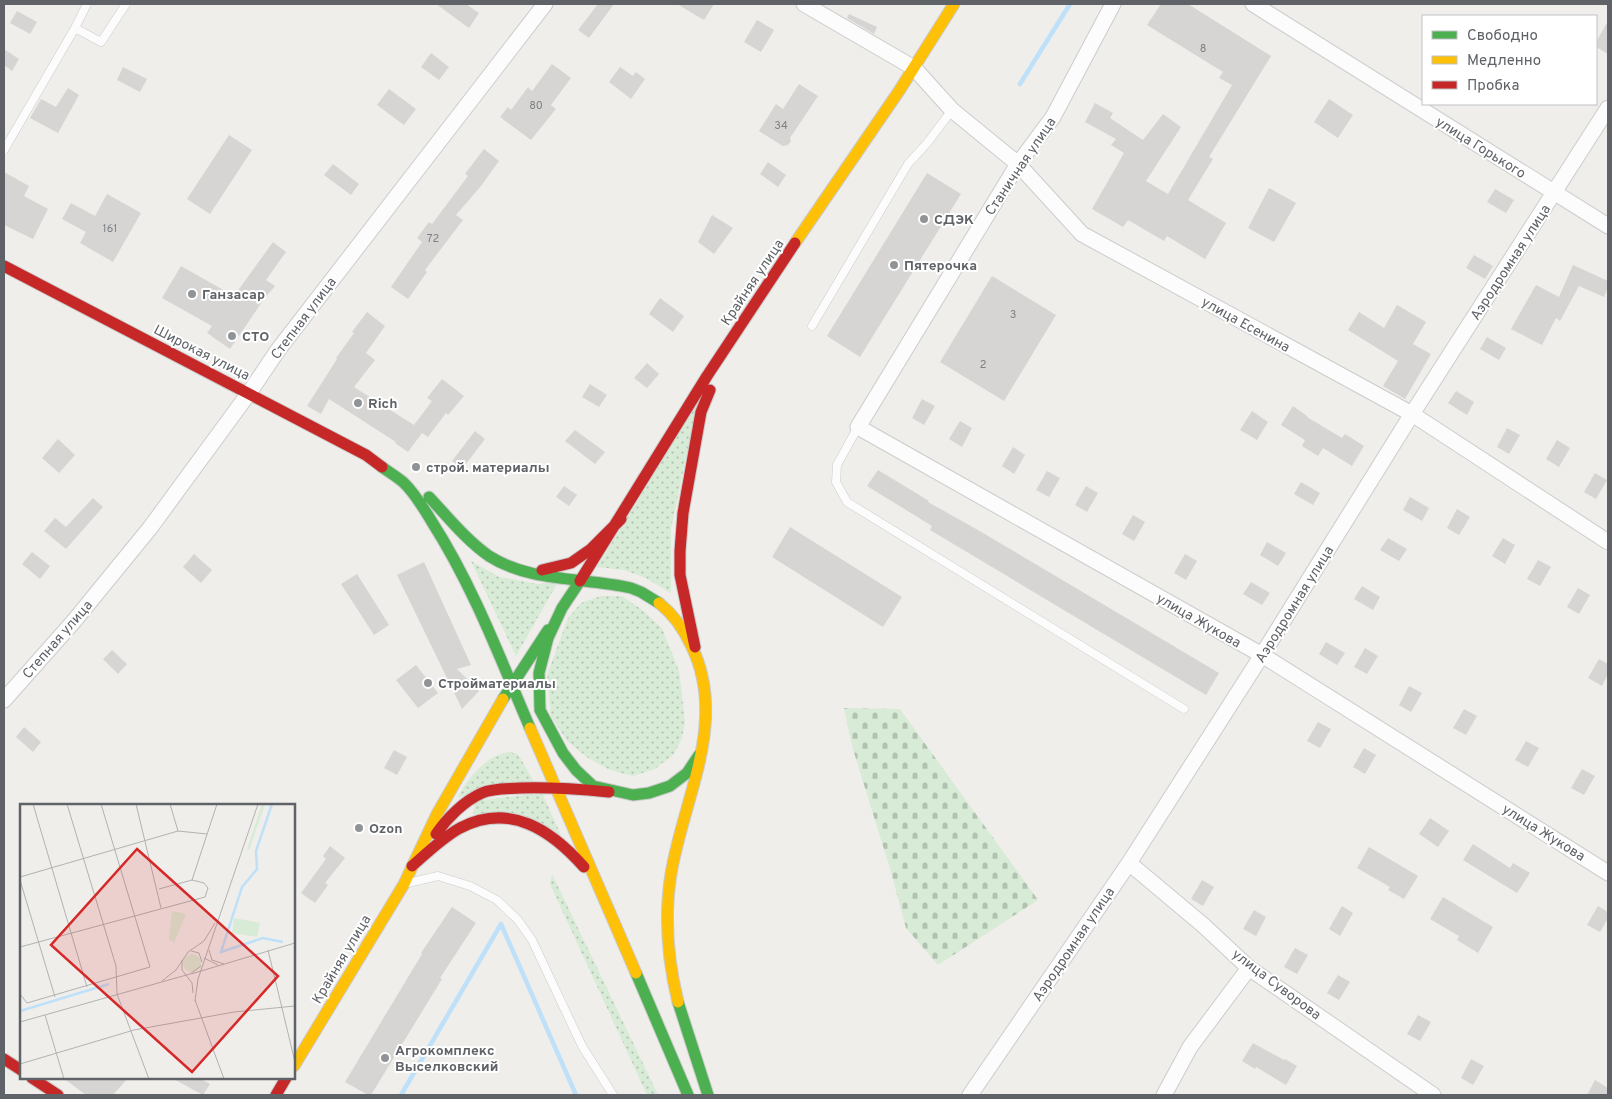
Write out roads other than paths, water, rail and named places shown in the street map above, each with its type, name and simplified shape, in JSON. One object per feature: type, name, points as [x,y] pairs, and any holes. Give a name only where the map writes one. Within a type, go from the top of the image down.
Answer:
[{"type":"main road","name":"Крайняя улица","points":[[562,608],[621,519],[726,348],[914,68],[954,4]]},
{"type":"main road","name":"Широкая улица","points":[[4,266],[335,438],[384,467]]},
{"type":"main road","points":[[708,1095],[680,1004],[669,955],[668,899],[673,858],[694,787],[707,715],[703,675],[696,652],[680,575],[684,512],[702,412],[726,348]]},
{"type":"main road","points":[[384,467],[416,483],[472,542],[499,562],[530,572],[580,581],[621,585],[638,590],[656,601],[672,616],[696,652]]},
{"type":"main road","points":[[384,467],[404,484],[420,502],[460,569],[512,684],[688,1095]]},
{"type":"main road","points":[[530,572],[571,563],[591,549],[621,519]]},
{"type":"main road","points":[[412,866],[437,814],[512,684],[562,608]]},
{"type":"main road","points":[[562,608],[548,638],[539,673],[540,710],[562,753]]},
{"type":"main road","points":[[528,722],[562,753],[593,786],[633,795]]},
{"type":"main road","points":[[412,866],[443,824],[463,805],[482,793],[502,789],[556,787],[633,795],[649,793],[670,786],[687,773],[702,750]]},
{"type":"main road","points":[[412,866],[461,828],[474,822],[507,819],[527,822],[546,832],[570,850],[595,880]]},
{"type":"main road","name":"Крайняя улица","points":[[295,1064],[404,884],[412,866]]},
{"type":"main road","points":[[4,1058],[20,1069]]},
{"type":"main road","points":[[34,1079],[58,1095]]},
{"type":"main road","points":[[276,1095],[285,1079]]},
{"type":"street","name":"Степная улица","points":[[4,700],[74,621],[150,528],[249,393],[278,350],[545,4]]},
{"type":"street","name":"улица Есенина","points":[[804,4],[914,68],[952,110],[1018,164],[1082,234],[1412,414],[1608,542]]},
{"type":"street","name":"Станичная улица","points":[[858,427],[1018,164],[1053,117],[1113,4]]},
{"type":"street","name":"улица Горького","points":[[1253,4],[1608,226]]},
{"type":"street","name":"Аэродромная улица","points":[[970,1095],[1128,863],[1262,656],[1412,414],[1608,108]]},
{"type":"street","name":"улица Жукова","points":[[858,427],[1262,656],[1608,873]]},
{"type":"street","name":"улица Суворова","points":[[1128,863],[1203,925],[1249,968],[1433,1095]]},
{"type":"street","points":[[1164,1095],[1190,1047],[1249,968]]},
{"type":"lane","points":[[4,150],[87,4]]},
{"type":"lane","points":[[75,28],[101,42],[126,4]]},
{"type":"lane","points":[[812,326],[908,164],[928,142],[952,110]]},
{"type":"lane","points":[[858,427],[837,465],[836,482],[847,502],[1184,709]]},
{"type":"lane","points":[[404,884],[438,876],[470,886],[498,900],[518,920],[532,940],[582,1046],[613,1095]]},
{"type":"waterway","points":[[1020,84],[1070,4]]},
{"type":"waterway","points":[[401,1095],[501,924],[576,1095]]},
{"type":"place","name":"СДЭК","points":[[924,219]]},
{"type":"place","name":"Пятерочка","points":[[894,265]]},
{"type":"place","name":"Ганзасар","points":[[192,294]]},
{"type":"place","name":"СТО","points":[[232,336]]},
{"type":"place","name":"Rich","points":[[358,403]]},
{"type":"place","name":"строй. материалы","points":[[416,467]]},
{"type":"place","name":"Стройматериалы","points":[[428,683]]},
{"type":"place","name":"Ozon","points":[[359,828]]},
{"type":"place","name":"Агрокомплекс Выселковский","points":[[385,1058]]}]
